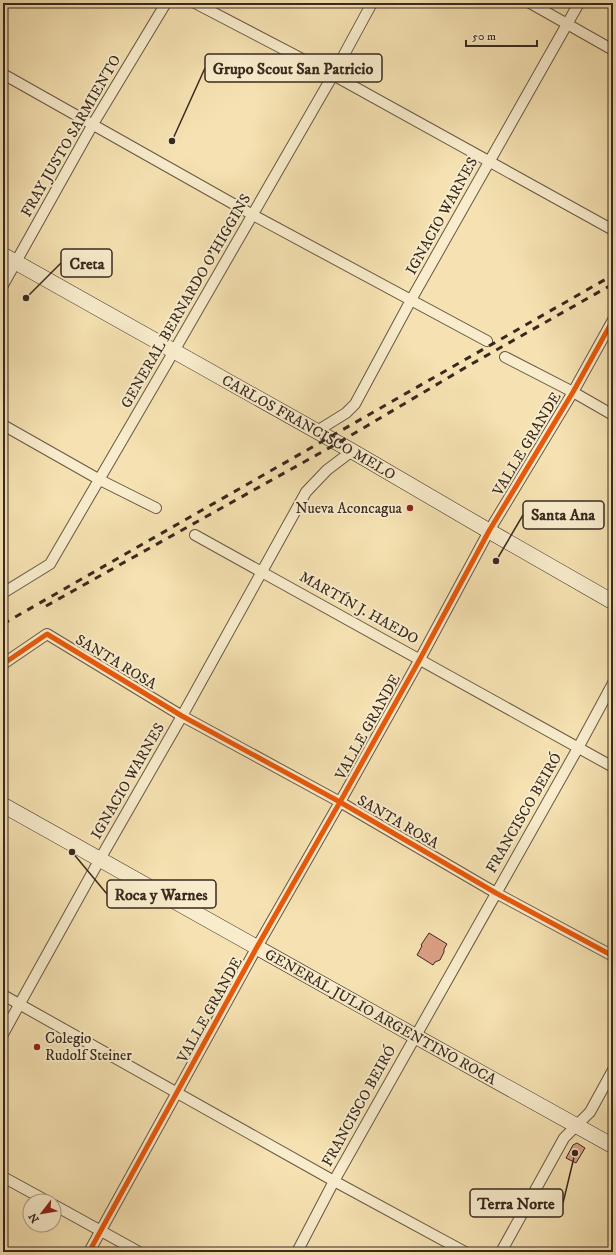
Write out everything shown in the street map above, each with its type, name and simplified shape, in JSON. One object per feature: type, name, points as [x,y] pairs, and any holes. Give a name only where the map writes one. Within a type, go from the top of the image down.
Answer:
[{"type":"street","name":"FRAY JUSTO SARMIENTO","points":[[3,285],[10,258],[166,3]]},
{"type":"street","points":[[195,3],[333,75],[613,230]]},
{"type":"street","name":"GENERAL BERNARDO O'HIGGINS","points":[[3,593],[50,564],[253,215],[333,75],[372,3]]},
{"type":"street","points":[[530,3],[613,50]]},
{"type":"street","name":"IGNACIO WARNES","points":[[317,431],[346,413],[354,404],[489,162],[580,3]]},
{"type":"street","points":[[3,74],[253,215],[487,341]]},
{"type":"street","name":"CARLOS FRANCISCO MELO","points":[[10,258],[174,352],[352,450],[613,602]]},
{"type":"street","name":"VALLE GRANDE","points":[[89,1252],[178,1093],[257,947],[420,659],[489,531],[573,392],[613,320]]},
{"type":"street","points":[[505,357],[573,392],[613,415]]},
{"type":"street","points":[[3,425],[100,480],[156,508]]},
{"type":"street","name":"IGNACIO WARNES","points":[[3,1034],[263,573],[306,492],[326,470],[352,450]]},
{"type":"street","name":"MARTÍN J. HAEDO","points":[[194,534],[613,767]]},
{"type":"street","name":"SANTA ROSA","points":[[3,664],[47,634],[182,716],[340,802],[496,893],[613,956]]},
{"type":"street","name":"FRANCISCO BEIRÓ","points":[[297,1252],[334,1181],[578,748],[613,683]]},
{"type":"street","name":"GENERAL JULIO ARGENTINO ROCA","points":[[3,805],[613,1146]]},
{"type":"street","points":[[3,996],[334,1181],[465,1252]]},
{"type":"street","points":[[501,1252],[564,1138],[590,1112],[613,1070]]},
{"type":"street","points":[[3,1177],[32,1193]]},
{"type":"street","points":[[62,1209],[139,1252]]},
{"type":"building","points":[[429,933],[447,944],[440,960],[435,962],[433,965],[417,955],[422,946],[421,945]]},
{"type":"building","points":[[577,1143],[585,1148],[576,1163],[566,1158],[573,1145]]},
{"type":"railway","points":[[3,624],[613,275]]},
{"type":"railway","points":[[46,606],[338,443],[468,366],[613,284]]},
{"type":"cycle path","points":[[89,1252],[257,947],[420,659],[489,531],[573,392],[613,320]]},
{"type":"cycle path","points":[[3,664],[47,634],[182,716],[340,802],[496,893],[613,956]]},
{"type":"place","name":"Grupo Scout San Patricio","points":[[172,141]]},
{"type":"place","name":"Creta","points":[[26,298]]},
{"type":"place","name":"Nueva Aconcagua","points":[[410,508]]},
{"type":"place","name":"Santa Ana","points":[[496,561]]},
{"type":"place","name":"Roca y Warnes","points":[[72,852]]},
{"type":"place","name":"Colegio Rudolf Steiner","points":[[37,1047]]},
{"type":"place","name":"Terra Norte","points":[[575,1153]]}]
